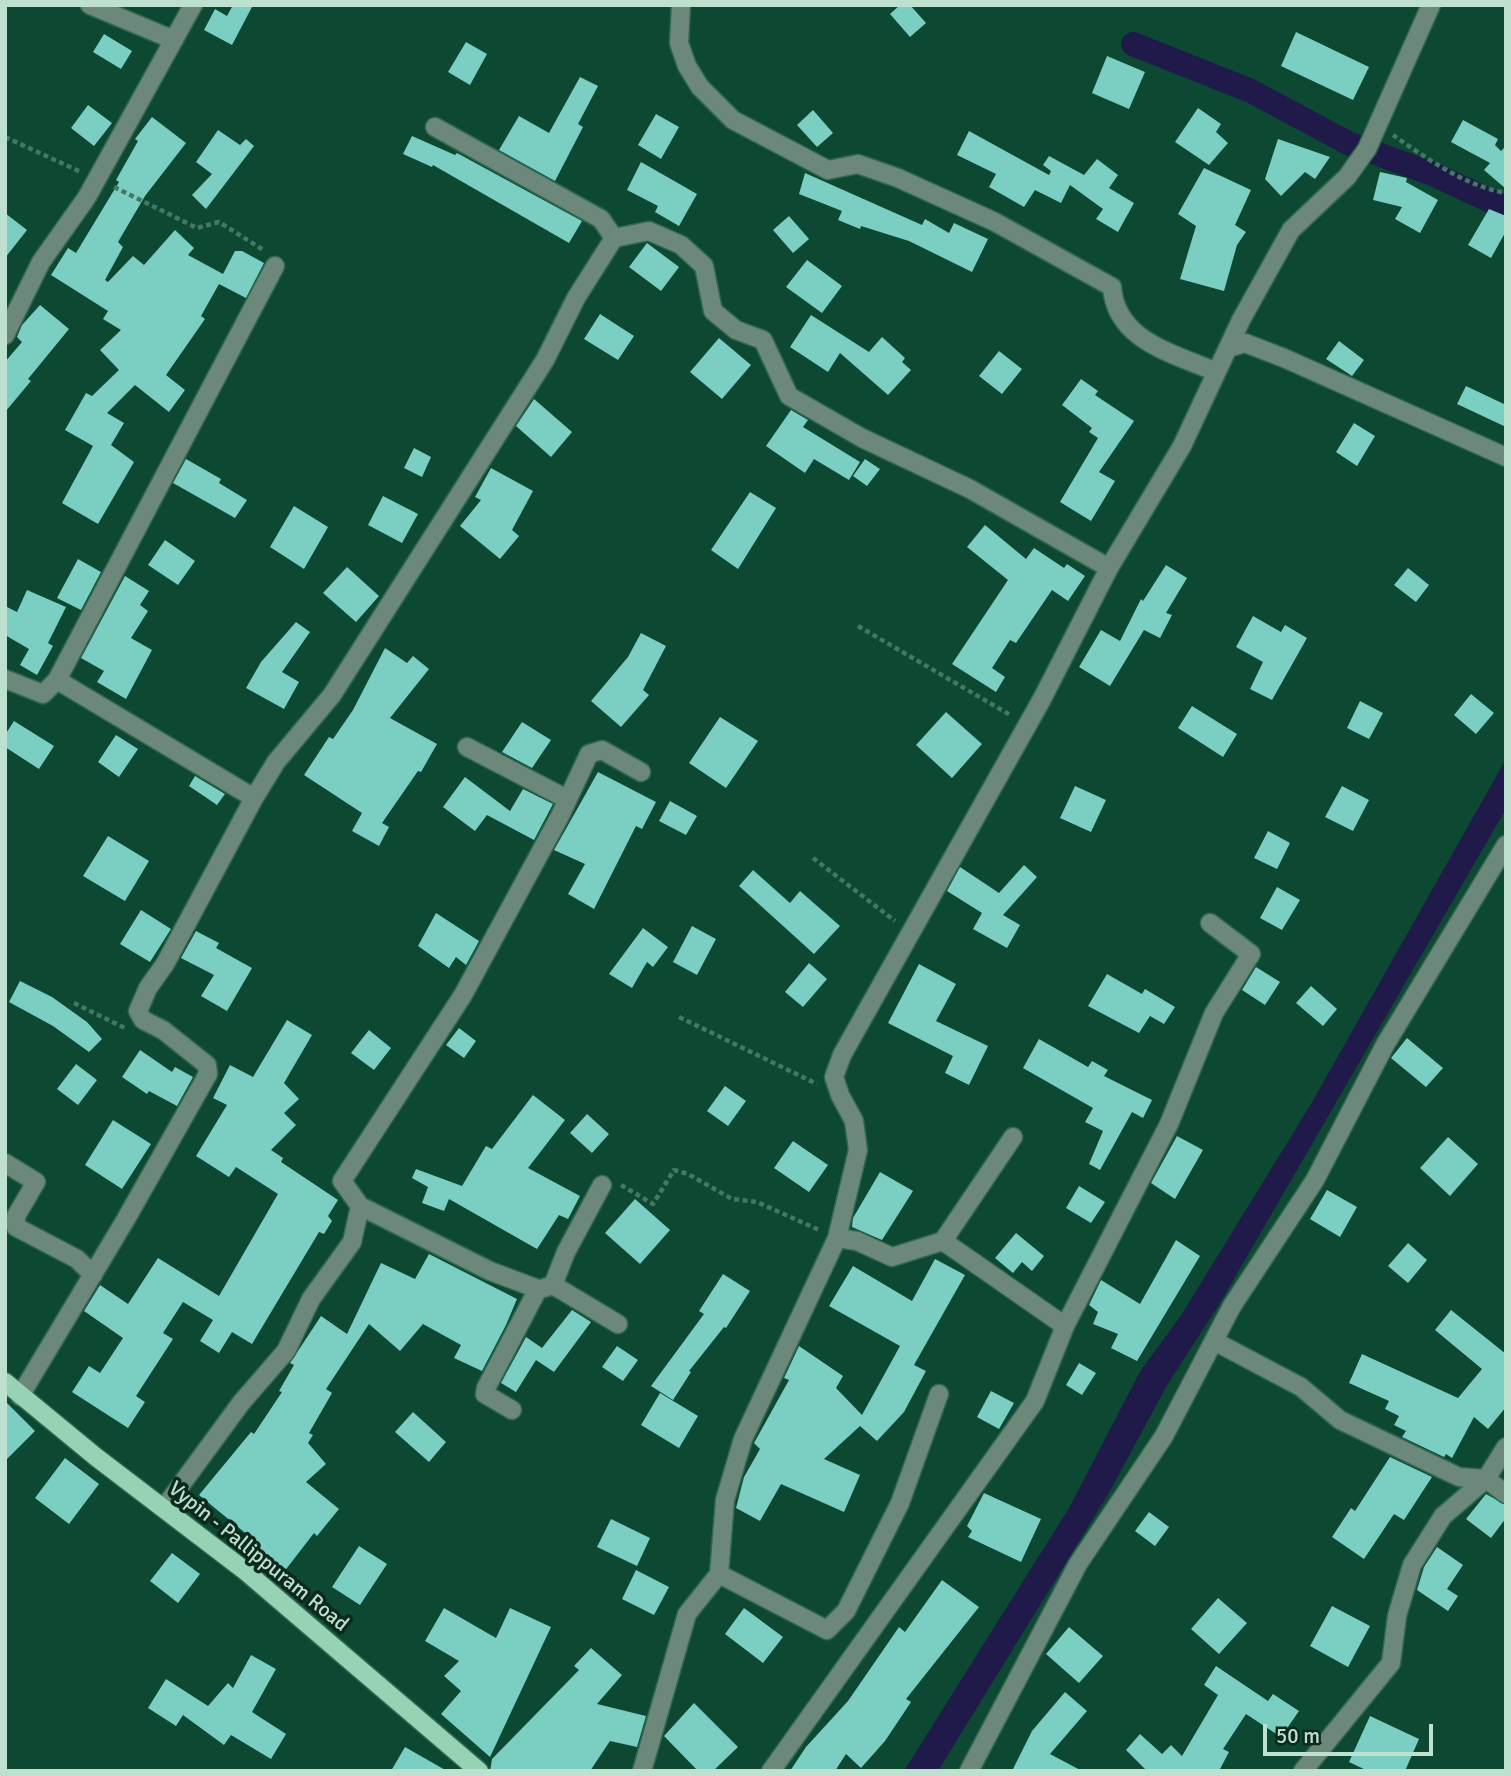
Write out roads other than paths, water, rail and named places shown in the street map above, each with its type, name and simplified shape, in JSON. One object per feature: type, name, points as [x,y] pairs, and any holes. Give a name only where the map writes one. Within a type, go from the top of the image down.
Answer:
[{"type":"main road","name":"Vypin - Pallippuram Road","points":[[10,1389],[244,1570],[479,1771]]},
{"type":"street","points":[[90,5],[174,40]]},
{"type":"street","points":[[5,335],[41,262],[97,179],[193,5]]},
{"type":"street","points":[[681,5],[679,43],[687,66],[700,87],[733,120],[828,170],[858,164],[898,178],[995,222],[1112,287],[1113,307],[1125,325],[1147,342],[1216,372]]},
{"type":"street","points":[[642,1771],[687,1614],[719,1574],[725,1500],[743,1439],[836,1238],[858,1150],[854,1121],[839,1095],[834,1077],[842,1055],[890,975],[909,932],[1027,725],[1109,568],[1182,446],[1228,348],[1292,230],[1347,177],[1362,156],[1431,5]]},
{"type":"street","points":[[435,127],[601,219],[614,238]]},
{"type":"street","points":[[10,1389],[93,1275],[208,1074],[207,1065],[163,1030],[143,1020],[138,1011],[148,988],[165,964],[276,762],[332,695],[545,360],[576,298],[614,238],[649,231],[681,245],[704,266],[713,311],[736,330],[762,340],[789,396],[862,438],[970,489],[1109,568]]},
{"type":"street","points":[[5,679],[43,694],[57,680],[275,266]]},
{"type":"street","points":[[1228,348],[1245,343],[1284,358],[1506,457]]},
{"type":"street","points":[[57,680],[254,798]]},
{"type":"street","points":[[467,747],[567,799]]},
{"type":"street","points":[[618,1324],[545,1287],[490,1271],[360,1206],[342,1181],[463,995],[589,754],[603,750],[641,772]]},
{"type":"street","points":[[968,1771],[1078,1564],[1164,1436],[1232,1306],[1315,1180],[1385,1045],[1506,845]]},
{"type":"street","points":[[771,1771],[1035,1401],[1065,1326],[1169,1124],[1214,1013],[1251,954],[1210,923]]},
{"type":"street","points":[[836,1238],[857,1241],[892,1257],[943,1241],[1013,1137]]},
{"type":"street","points":[[5,1163],[36,1182],[16,1216],[16,1227],[77,1259],[93,1275]]},
{"type":"street","points":[[512,1410],[485,1394],[486,1388],[603,1185]]},
{"type":"street","points":[[164,1508],[241,1403],[286,1351],[311,1299],[352,1242],[360,1206]]},
{"type":"street","points":[[943,1241],[1065,1326]]},
{"type":"street","points":[[1214,1341],[1301,1387],[1340,1420],[1459,1477],[1486,1479],[1506,1494]]},
{"type":"street","points":[[719,1574],[827,1630],[846,1611],[900,1503],[939,1395]]},
{"type":"street","points":[[1303,1771],[1391,1663],[1397,1616],[1412,1564],[1443,1517],[1486,1479],[1506,1447]]},
{"type":"waterway","points":[[1133,44],[1251,91],[1348,143],[1435,175],[1506,208]]}]
